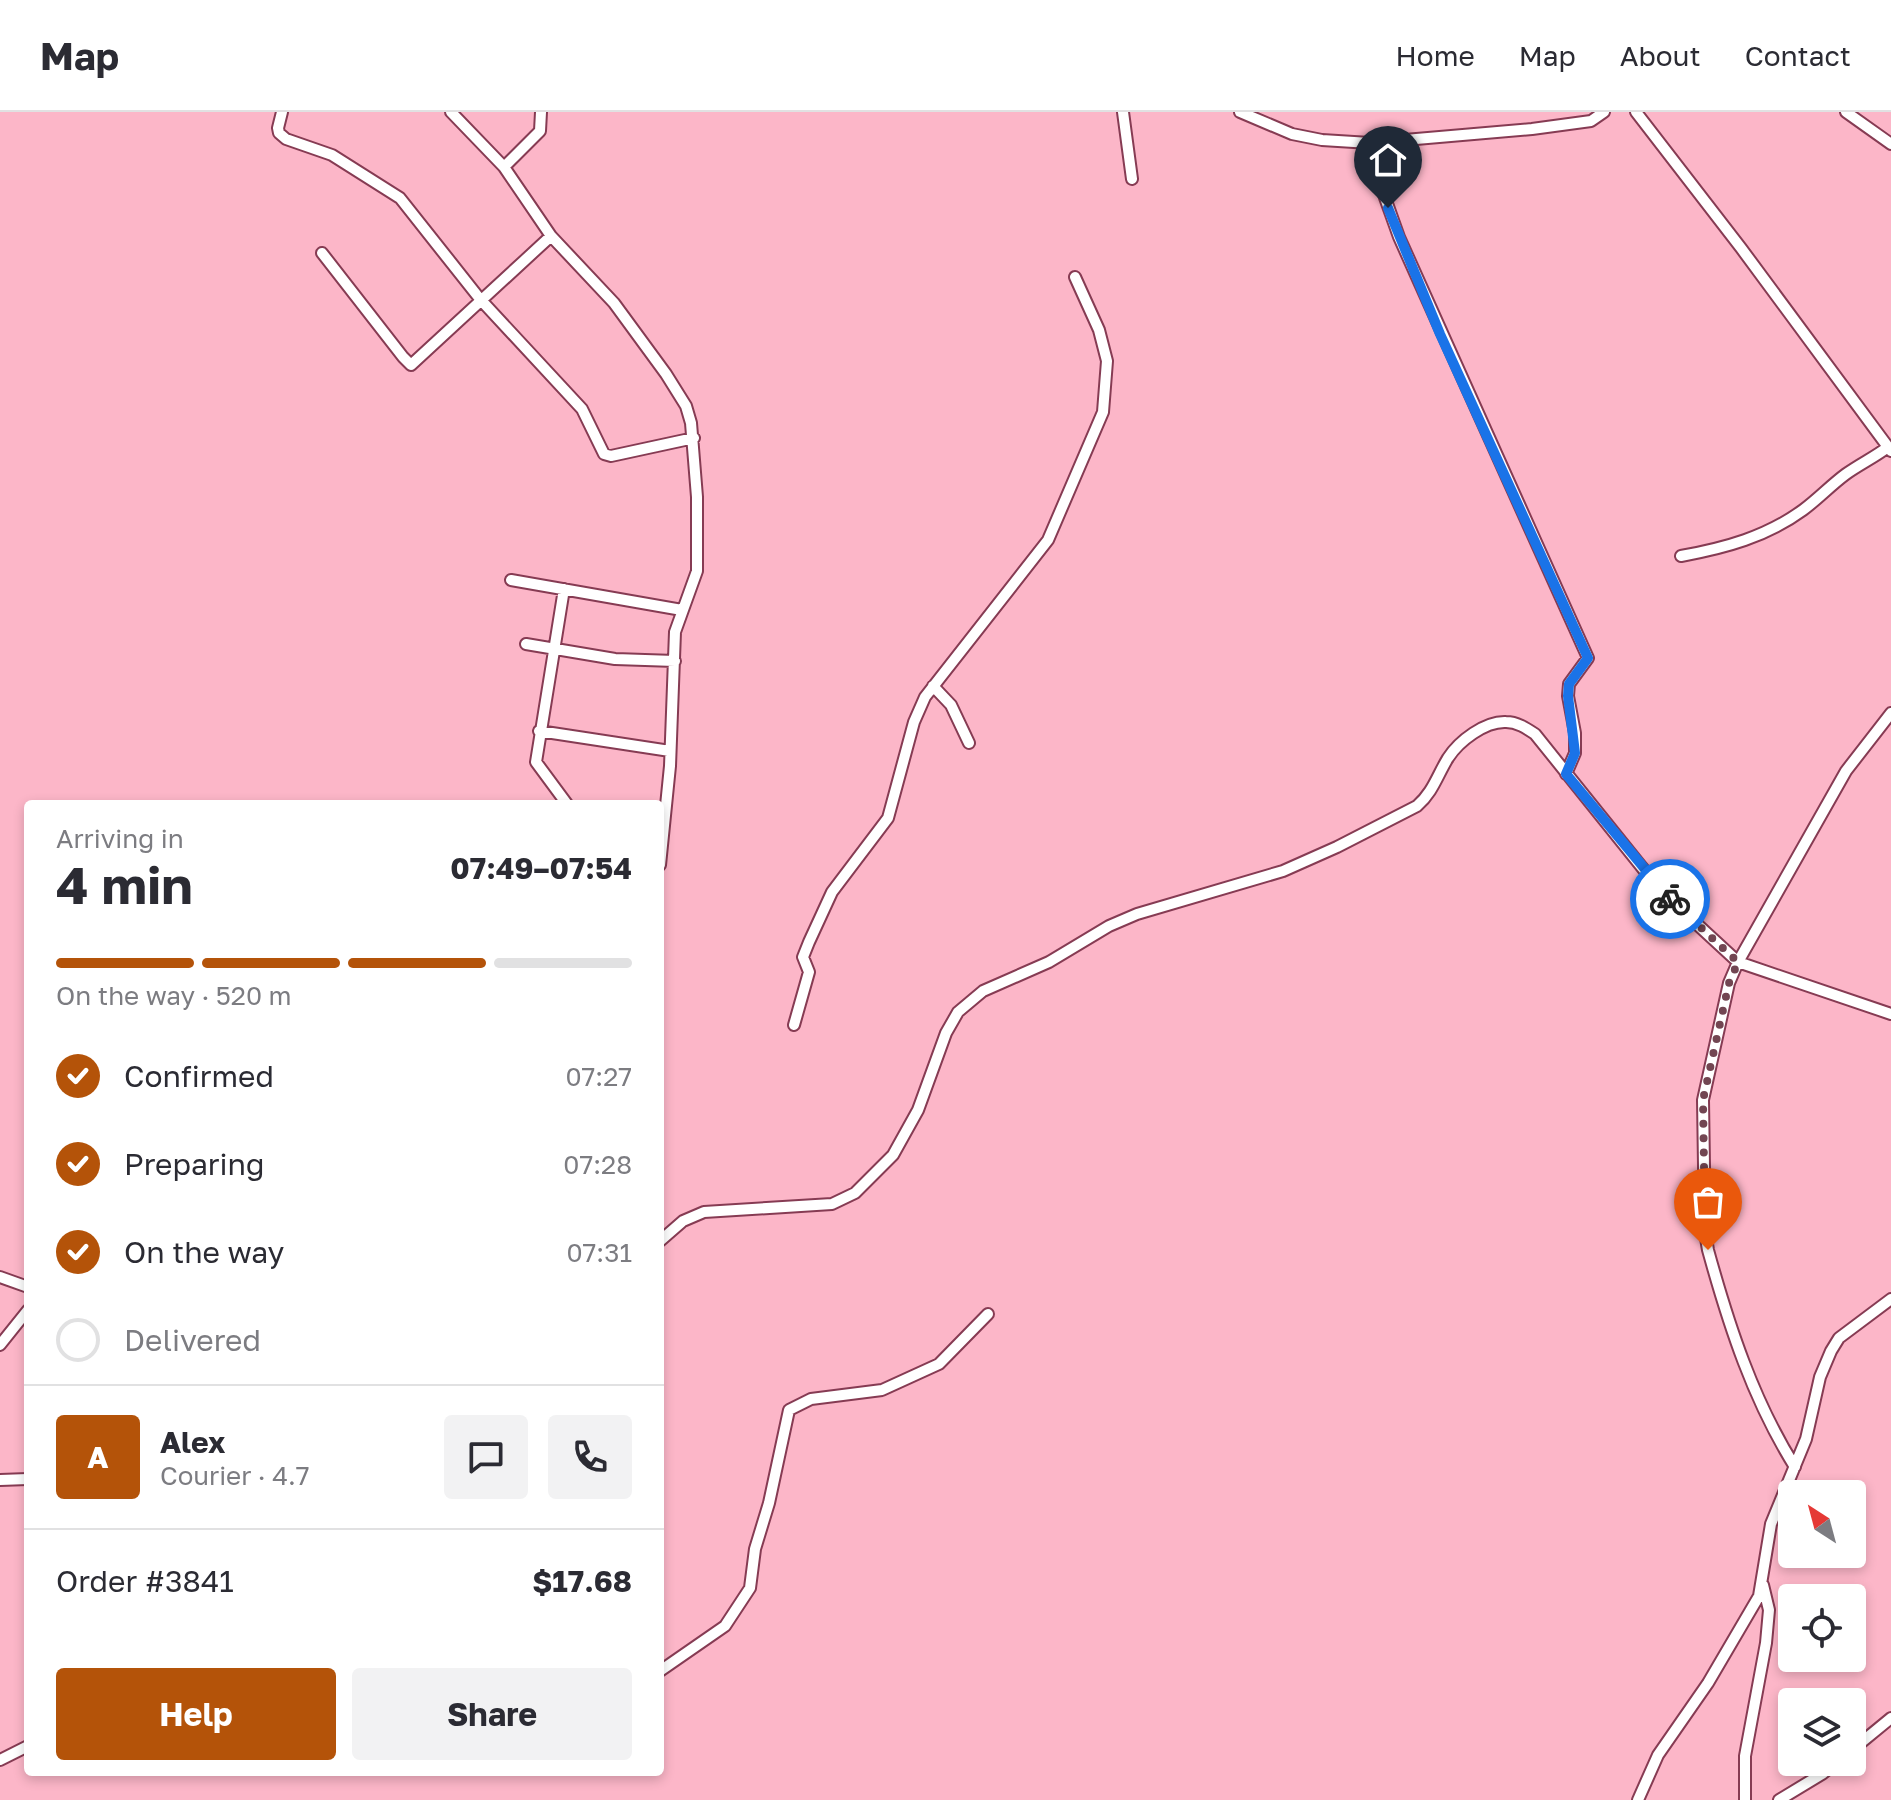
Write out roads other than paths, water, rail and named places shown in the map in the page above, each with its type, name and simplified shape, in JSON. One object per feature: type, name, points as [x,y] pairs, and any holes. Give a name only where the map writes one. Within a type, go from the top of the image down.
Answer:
[{"type":"street","points":[[282,112],[278,128],[286,139],[332,155],[400,198],[480,299],[582,409],[604,454],[611,456],[694,438]]},
{"type":"street","points":[[451,112],[504,167],[551,236],[614,303],[686,406],[694,438],[697,571],[675,632],[664,819]]},
{"type":"street","points":[[504,167],[540,131],[541,112]]},
{"type":"street","points":[[1123,112],[1132,179]]},
{"type":"street","points":[[1240,112],[1292,134],[1322,140],[1370,143],[1532,129],[1591,121],[1604,112]]},
{"type":"street","points":[[1636,112],[1890,449],[1851,471],[1803,510],[1755,538],[1720,549],[1681,556]]},
{"type":"street","points":[[1846,112],[1891,144]]},
{"type":"street","points":[[1370,143],[1378,178],[1405,251],[1588,658],[1569,684],[1575,753],[1566,774]]},
{"type":"street","points":[[322,253],[411,365],[551,236]]},
{"type":"street","points":[[794,1025],[809,972],[803,957],[813,931],[832,892],[888,818],[914,722],[933,686],[1048,540],[1103,412],[1107,361],[1094,319],[1075,277]]},
{"type":"street","points":[[511,580],[682,610]]},
{"type":"street","points":[[564,589],[536,762],[564,800]]},
{"type":"street","points":[[526,644],[615,659],[675,661]]},
{"type":"street","points":[[933,686],[951,705],[969,743]]},
{"type":"street","points":[[1795,1467],[1775,1435],[1754,1391],[1717,1284],[1705,1232],[1703,1100],[1729,983],[1738,962],[1846,771],[1891,713]]},
{"type":"street","points":[[664,1238],[683,1221],[704,1212],[832,1204],[855,1193],[893,1155],[918,1110],[946,1033],[958,1012],[971,999],[998,982],[1049,962],[1109,926],[1137,914],[1283,871],[1417,806],[1428,797],[1457,747],[1487,727],[1504,721],[1520,725],[1535,734],[1661,891],[1738,962],[1891,1014]]},
{"type":"street","points":[[539,731],[670,751]]},
{"type":"street","points":[[0,1277],[24,1286]]},
{"type":"street","points":[[1638,1800],[1658,1755],[1708,1683],[1747,1619],[1762,1583],[1771,1524],[1806,1439],[1820,1377],[1831,1351],[1839,1338],[1891,1299]]},
{"type":"street","points":[[664,1668],[725,1626],[750,1588],[755,1549],[769,1503],[789,1410],[811,1399],[882,1390],[939,1364],[988,1314]]},
{"type":"street","points":[[0,1345],[24,1315]]},
{"type":"street","points":[[0,1480],[24,1479]]},
{"type":"street","points":[[1745,1800],[1745,1756],[1769,1610],[1762,1583]]},
{"type":"street","points":[[1866,1739],[1891,1718]]},
{"type":"street","points":[[0,1760],[24,1748]]},
{"type":"street","points":[[1779,1800],[1819,1776]]}]
